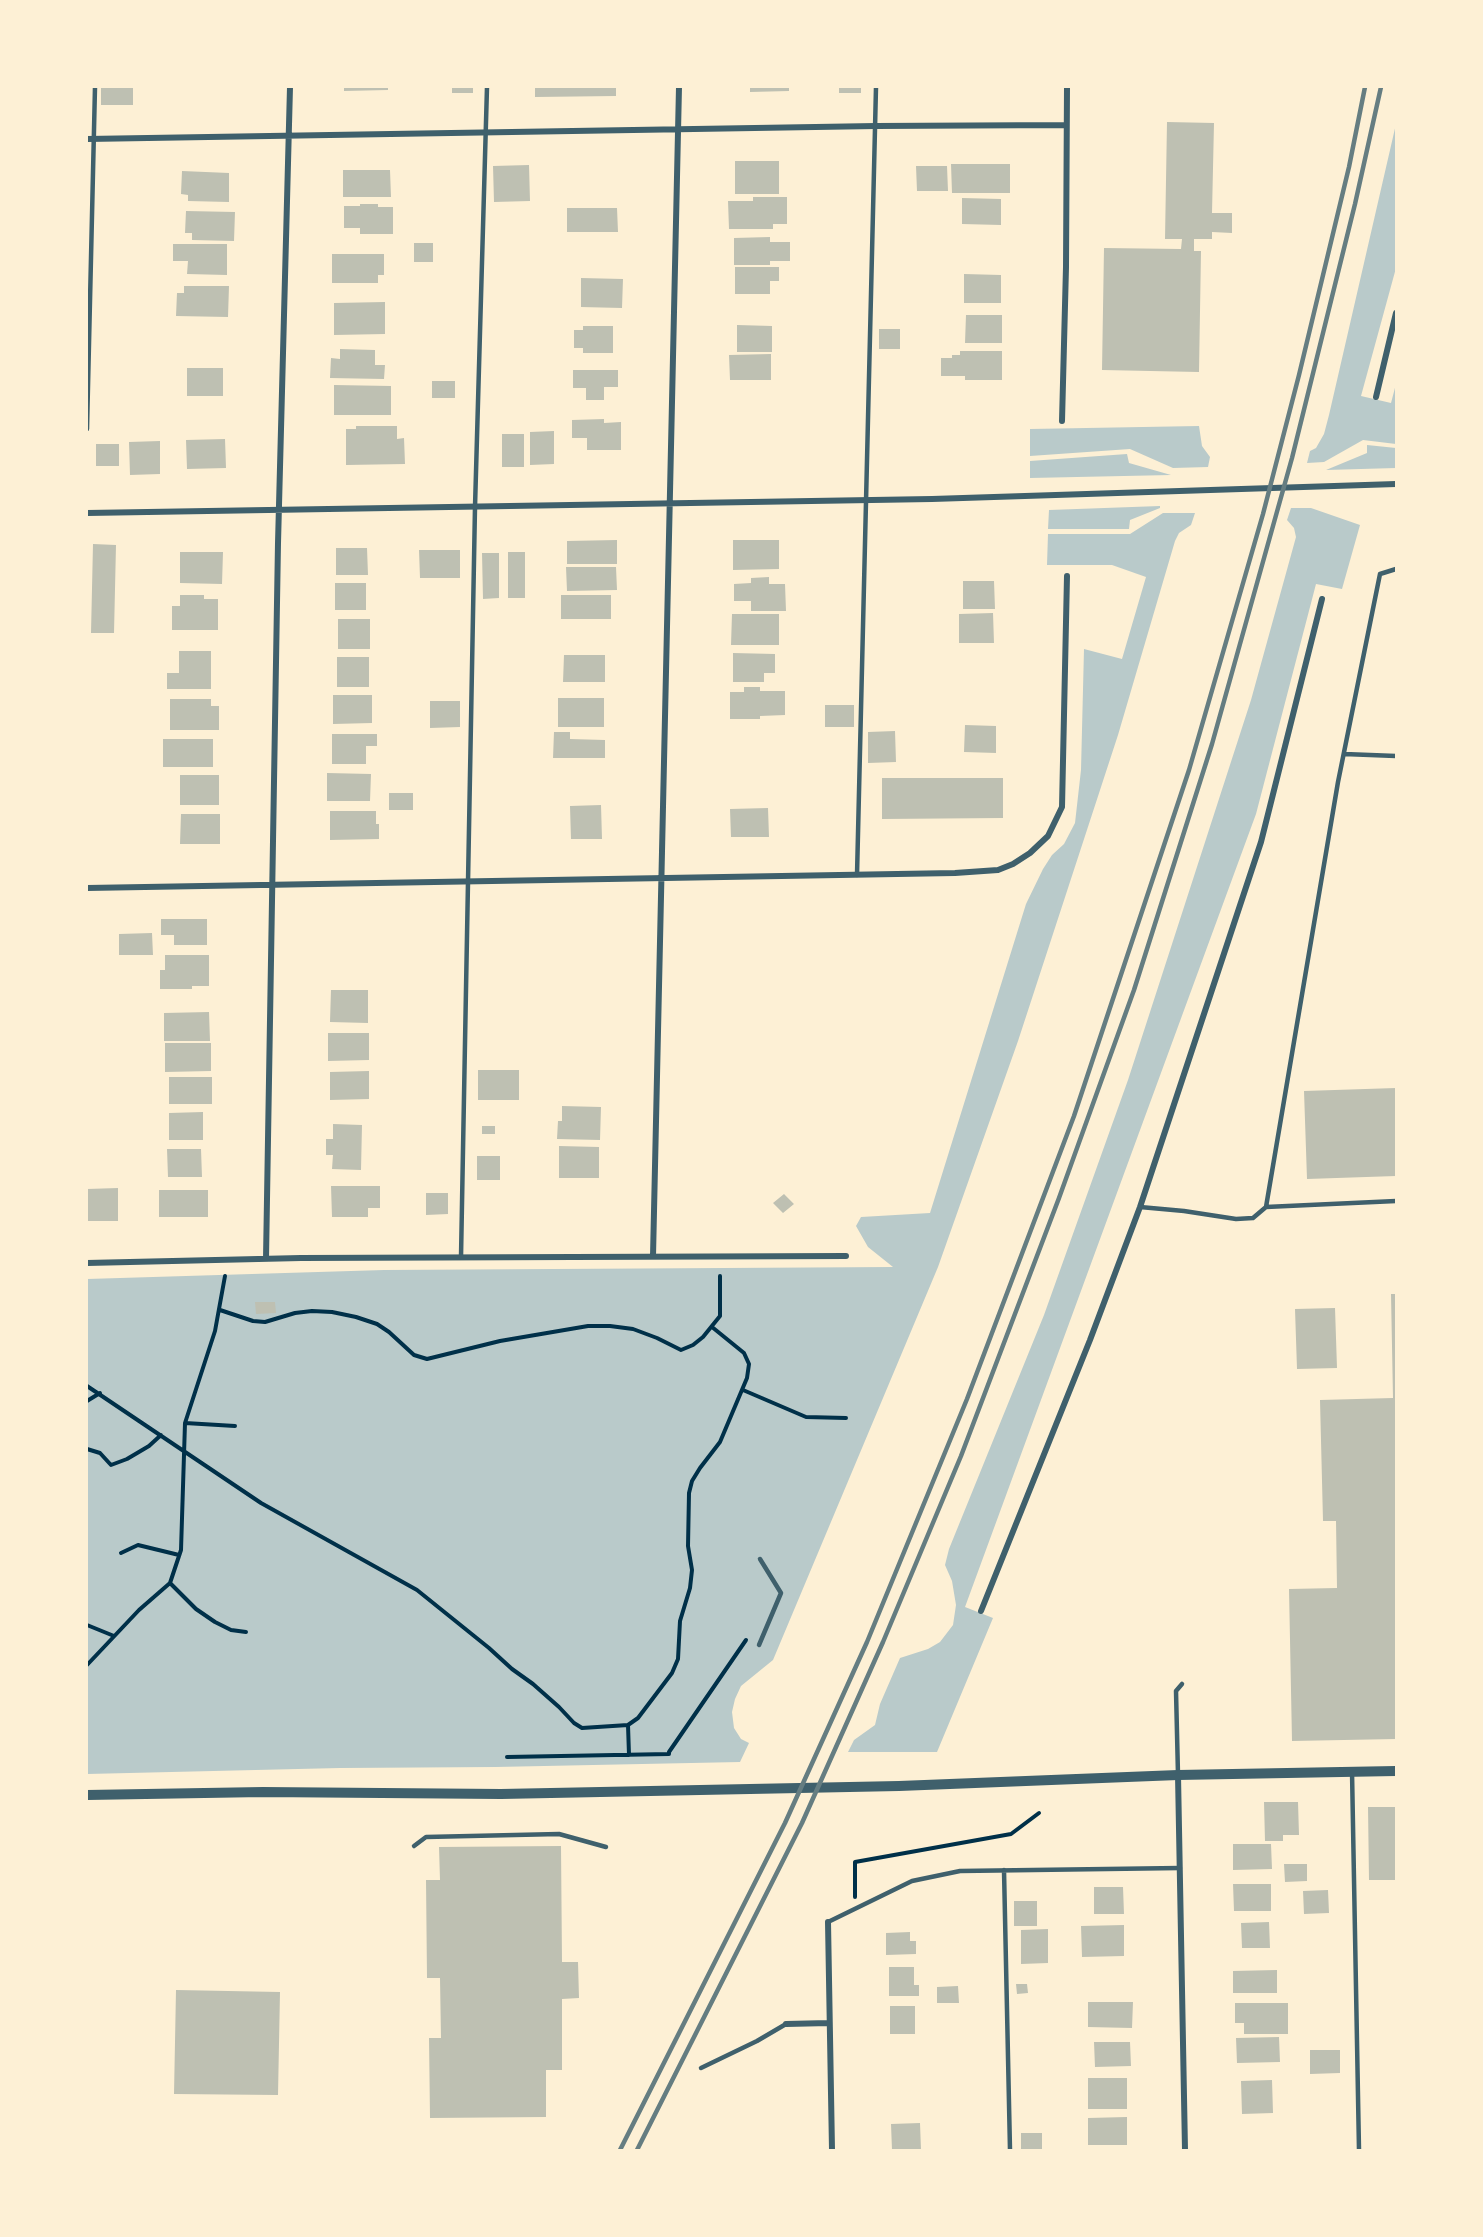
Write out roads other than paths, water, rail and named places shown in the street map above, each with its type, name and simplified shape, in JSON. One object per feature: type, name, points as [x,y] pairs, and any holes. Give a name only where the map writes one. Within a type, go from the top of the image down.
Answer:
[{"type":"street","points":[[266,1258],[279,509],[290,87]]},
{"type":"street","points":[[653,1256],[679,87]]},
{"type":"street","points":[[1062,421],[1067,87]]},
{"type":"street","points":[[87,139],[1066,125]]},
{"type":"street","points":[[1376,397],[1396,313]]},
{"type":"street","points":[[87,513],[867,500],[1396,484]]},
{"type":"street","points":[[87,888],[976,873],[998,870],[1030,853],[1048,836],[1062,807],[1067,576]]},
{"type":"street","points":[[981,1611],[1090,1340],[1140,1207],[1261,842],[1322,599]]},
{"type":"street","points":[[87,1263],[266,1258],[846,1256]]},
{"type":"street","points":[[87,1796],[263,1792],[501,1794],[899,1786],[1178,1775],[1396,1771]]},
{"type":"street","points":[[1178,1775],[1185,2150]]},
{"type":"street","points":[[828,1922],[832,2150]]},
{"type":"street","points":[[786,2024],[829,2023]]},
{"type":"lane","points":[[87,429],[88,305],[95,87]]},
{"type":"lane","points":[[461,1257],[474,507],[487,87]]},
{"type":"lane","points":[[857,875],[876,87]]},
{"type":"lane","points":[[1266,1207],[1344,754],[1380,574],[1396,569]]},
{"type":"lane","points":[[1344,754],[1396,756]]},
{"type":"lane","points":[[1140,1207],[1236,1219],[1253,1218],[1266,1207],[1396,1200]]},
{"type":"lane","points":[[759,1646],[781,1593],[760,1559]]},
{"type":"lane","points":[[1178,1775],[1176,1691],[1182,1684]]},
{"type":"lane","points":[[1352,1772],[1359,2150]]},
{"type":"lane","points":[[414,1846],[426,1837],[559,1834],[606,1847]]},
{"type":"lane","points":[[828,1922],[893,1889],[922,1878],[960,1871],[1180,1868]]},
{"type":"lane","points":[[1004,1870],[1011,2150]]},
{"type":"lane","points":[[701,2068],[786,2024]]},
{"type":"railway","points":[[620,2150],[785,1823],[867,1642],[967,1399],[1074,1116],[1189,770],[1263,514],[1349,167],[1365,87]]},
{"type":"railway","points":[[637,2150],[802,1823],[883,1642],[961,1456],[1059,1198],[1134,990],[1212,744],[1292,458],[1355,204],[1381,87]]}]
